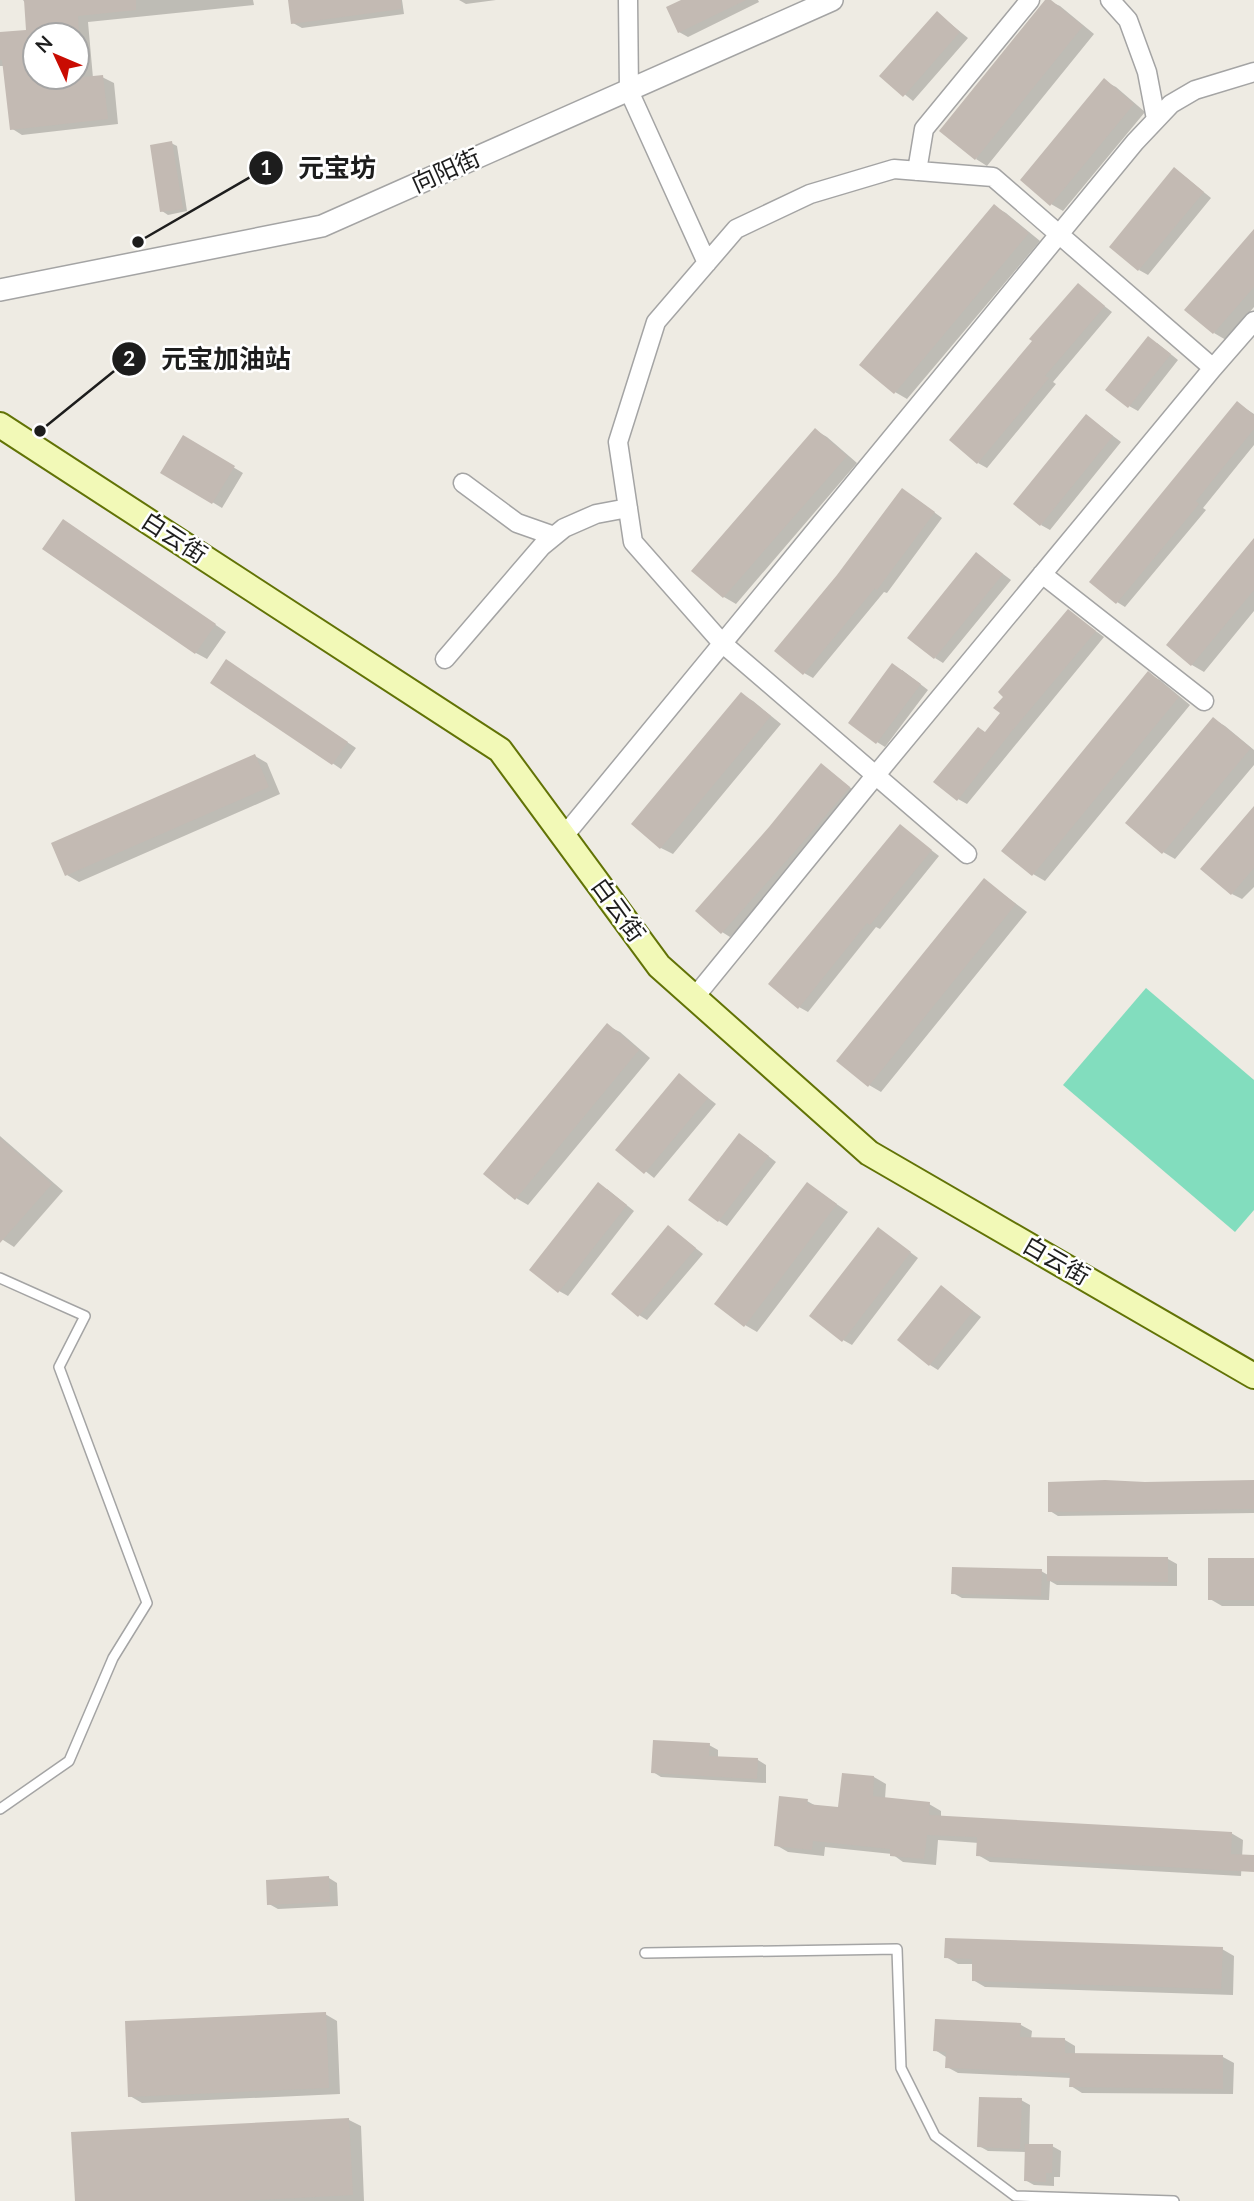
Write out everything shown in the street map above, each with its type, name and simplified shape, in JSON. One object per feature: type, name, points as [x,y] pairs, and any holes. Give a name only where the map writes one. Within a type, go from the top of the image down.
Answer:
[{"type":"main road","name":"白云街","points":[[0,425],[500,750],[659,966],[869,1153],[1254,1376]]},
{"type":"street","points":[[628,0],[629,91],[707,263]]},
{"type":"street","name":"向阳街","points":[[0,290],[321,226],[832,0]]},
{"type":"street","points":[[917,171],[924,129],[1030,0]]},
{"type":"street","points":[[1110,0],[1128,20],[1147,72],[1156,119]]},
{"type":"street","points":[[564,836],[1058,234],[1156,119],[1171,104],[1195,90],[1254,72]]},
{"type":"street","points":[[967,854],[722,643],[633,542],[618,442],[656,322],[736,229],[810,194],[894,169],[993,177],[1213,368]]},
{"type":"street","points":[[694,998],[1254,321]]},
{"type":"street","points":[[463,483],[517,523],[554,536]]},
{"type":"street","points":[[445,659],[542,546],[554,536],[564,528],[596,514],[628,508]]},
{"type":"street","points":[[1042,574],[1204,701]]},
{"type":"lane","points":[[0,1278],[85,1316],[58,1367],[147,1603],[113,1658],[69,1760],[0,1809]]},
{"type":"lane","points":[[645,1953],[897,1949],[901,2068],[935,2136],[1014,2196],[1174,2201]]},
{"type":"green space","points":[[1146,988],[1254,1080],[1254,1210],[1235,1232],[1063,1085]]},
{"type":"building","points":[[24,0],[136,0],[136,10],[78,16],[78,21],[25,21]]},
{"type":"building","points":[[288,0],[401,0],[401,9],[291,24]]},
{"type":"building","points":[[681,0],[746,0],[678,33],[666,7]]},
{"type":"building","points":[[1045,0],[1051,0],[1083,26],[975,160],[939,131]]},
{"type":"building","points":[[937,11],[960,32],[903,97],[879,76]]},
{"type":"building","points":[[21,30],[21,91],[91,91],[91,76],[103,75],[108,119],[10,130],[0,60],[0,32]]},
{"type":"building","points":[[1104,78],[1134,104],[1050,206],[1020,180]]},
{"type":"building","points":[[172,141],[183,209],[160,212],[150,145]]},
{"type":"building","points":[[1174,167],[1204,192],[1138,271],[1109,247]]},
{"type":"building","points":[[994,204],[1029,233],[894,394],[859,365]]},
{"type":"building","points":[[1254,229],[1254,287],[1213,334],[1184,310]]},
{"type":"building","points":[[1078,283],[1105,306],[1045,376],[1049,378],[977,464],[949,440],[1032,341],[1029,339]]},
{"type":"building","points":[[1148,336],[1171,354],[1128,408],[1105,390]]},
{"type":"building","points":[[1237,401],[1254,415],[1254,429],[1196,501],[1199,504],[1116,604],[1089,582]]},
{"type":"building","points":[[1086,414],[1113,436],[1040,526],[1013,504]]},
{"type":"building","points":[[815,428],[847,456],[723,598],[691,571]]},
{"type":"building","points":[[183,435],[235,466],[212,504],[160,473]]},
{"type":"building","points":[[902,488],[935,512],[877,590],[875,588],[803,675],[774,651],[837,575]]},
{"type":"building","points":[[63,519],[216,624],[195,654],[42,549]]},
{"type":"building","points":[[1254,538],[1254,590],[1191,666],[1166,645]]},
{"type":"building","points":[[976,552],[1003,574],[934,659],[907,638]]},
{"type":"building","points":[[1068,609],[1096,631],[957,801],[933,782],[978,727],[985,732],[1000,713],[993,708],[1003,697],[998,692]]},
{"type":"building","points":[[226,659],[348,742],[332,765],[210,683]]},
{"type":"building","points":[[892,663],[921,684],[876,744],[848,723]]},
{"type":"building","points":[[1148,671],[1179,697],[1032,876],[1001,851]]},
{"type":"building","points":[[741,692],[771,716],[660,849],[631,824]]},
{"type":"building","points":[[1213,717],[1251,748],[1162,854],[1125,823]]},
{"type":"building","points":[[255,754],[269,787],[65,876],[51,843]]},
{"type":"building","points":[[821,763],[850,787],[721,934],[695,911]]},
{"type":"building","points":[[1254,806],[1254,868],[1231,895],[1200,869]]},
{"type":"building","points":[[900,824],[932,850],[870,925],[867,923],[798,1009],[768,984]]},
{"type":"building","points":[[984,878],[1016,904],[868,1087],[836,1061]]},
{"type":"building","points":[[607,1023],[639,1050],[515,1200],[483,1174]]},
{"type":"building","points":[[679,1073],[708,1098],[644,1174],[615,1150]]},
{"type":"building","points":[[739,1133],[769,1156],[718,1222],[688,1200]]},
{"type":"building","points":[[0,1138],[52,1184],[0,1243]]},
{"type":"building","points":[[598,1182],[627,1205],[558,1293],[529,1270]]},
{"type":"building","points":[[807,1182],[837,1204],[744,1327],[714,1304]]},
{"type":"building","points":[[668,1225],[696,1248],[638,1317],[611,1294]]},
{"type":"building","points":[[878,1227],[911,1252],[842,1342],[809,1316]]},
{"type":"building","points":[[941,1285],[973,1311],[929,1366],[897,1340]]},
{"type":"building","points":[[1254,1480],[1254,1509],[1048,1512],[1048,1482]]},
{"type":"building","points":[[1047,1556],[1168,1557],[1168,1582],[1047,1581]]},
{"type":"building","points":[[1208,1558],[1254,1558],[1254,1600],[1208,1600]]},
{"type":"building","points":[[952,1567],[1042,1569],[1041,1596],[951,1594]]},
{"type":"building","points":[[653,1740],[710,1743],[709,1756],[758,1758],[757,1779],[651,1773]]},
{"type":"building","points":[[842,1773],[874,1776],[873,1796],[930,1802],[929,1815],[1232,1832],[1231,1854],[1254,1855],[1254,1872],[976,1856],[977,1837],[927,1835],[924,1859],[890,1856],[890,1849],[813,1841],[812,1850],[774,1846],[779,1796],[808,1799],[807,1804],[838,1807]]},
{"type":"building","points":[[329,1876],[330,1902],[267,1905],[266,1880]]},
{"type":"building","points":[[945,1938],[1223,1947],[1221,1989],[972,1981],[972,1959],[944,1958]]},
{"type":"building","points":[[326,2012],[329,2088],[128,2097],[125,2021]]},
{"type":"building","points":[[935,2019],[1021,2023],[1020,2037],[1065,2038],[1065,2053],[1223,2055],[1223,2089],[1069,2087],[1070,2073],[945,2068],[946,2052],[933,2051]]},
{"type":"building","points":[[979,2097],[1022,2098],[1020,2149],[977,2147]]},
{"type":"building","points":[[349,2118],[353,2195],[238,2201],[75,2201],[71,2132]]},
{"type":"building","points":[[1025,2144],[1053,2144],[1052,2173],[1046,2173],[1046,2182],[1024,2181]]},
{"type":"place","name":"元宝坊","points":[[138,242]]},
{"type":"place","name":"元宝加油站","points":[[40,431]]}]
